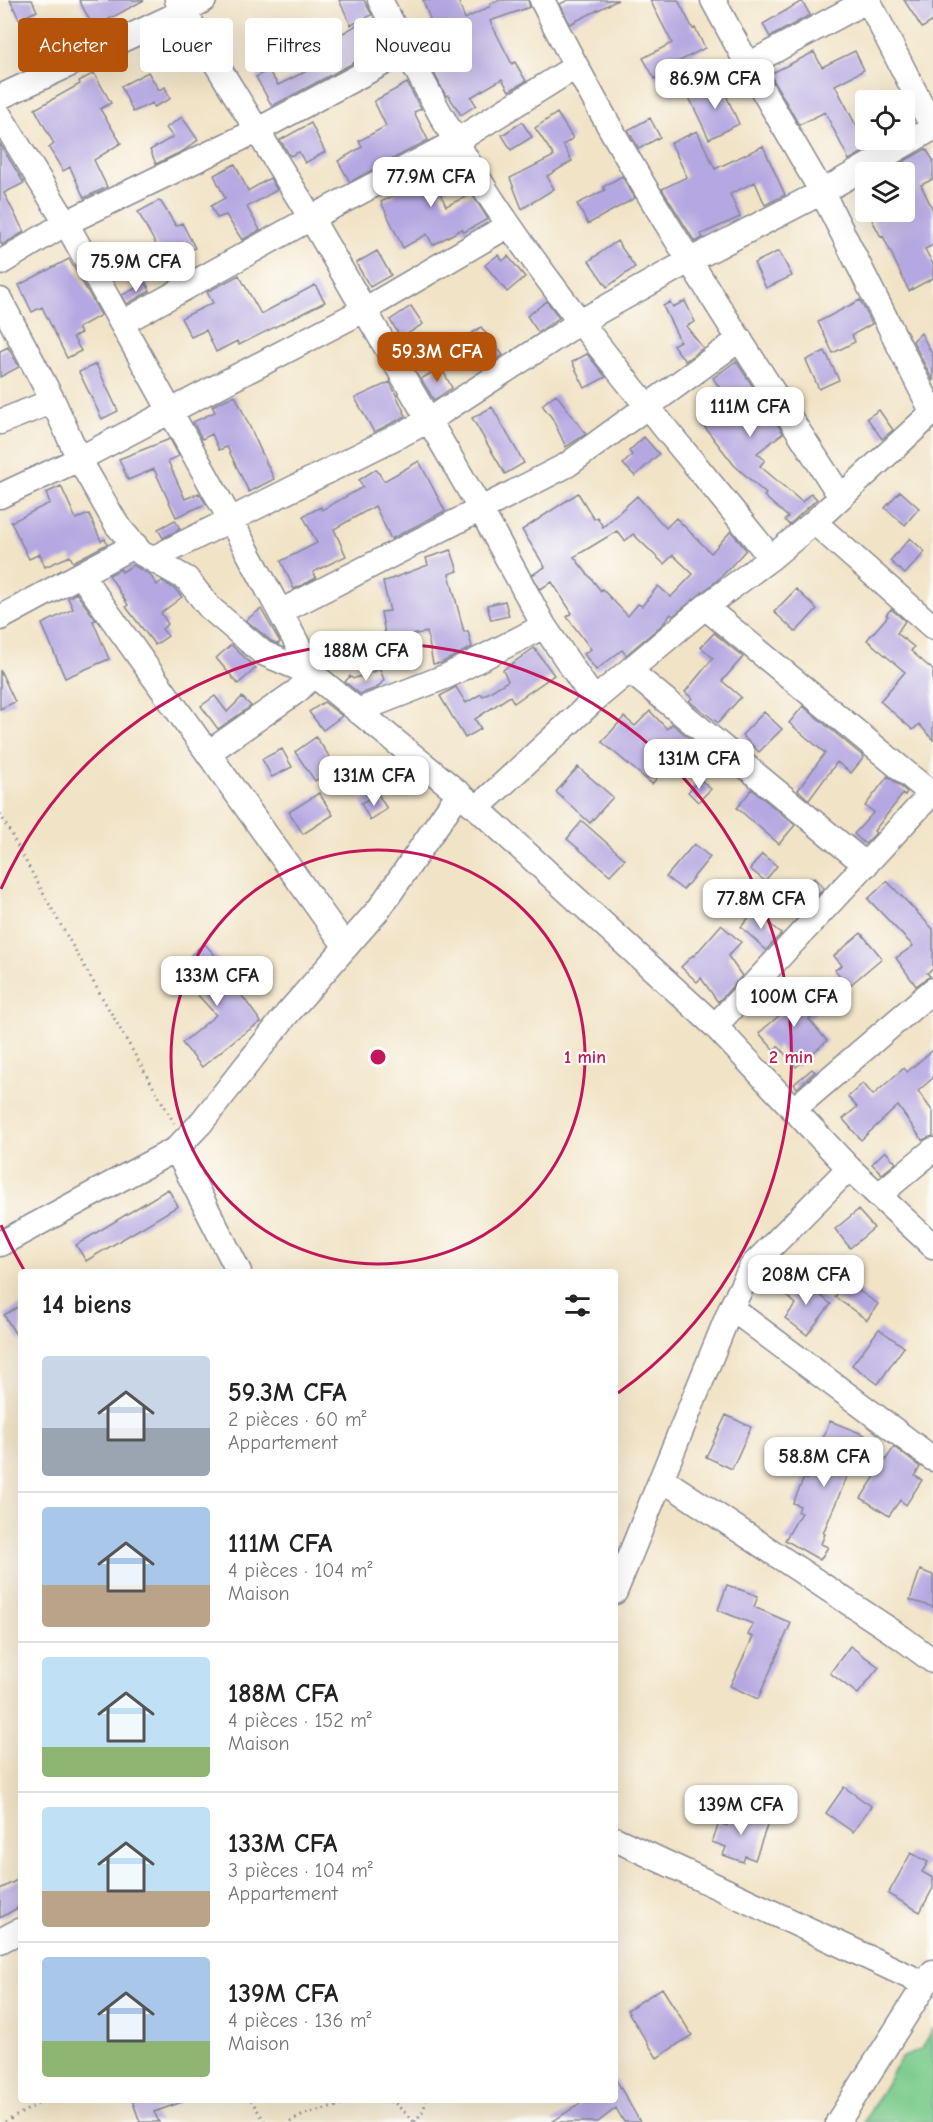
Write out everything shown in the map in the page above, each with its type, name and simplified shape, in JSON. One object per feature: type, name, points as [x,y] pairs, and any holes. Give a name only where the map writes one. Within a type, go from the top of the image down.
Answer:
[{"type":"street","points":[[380,0],[389,18]]},
{"type":"street","points":[[542,0],[575,67],[689,261],[841,498]]},
{"type":"street","points":[[0,1244],[180,1145],[200,1124],[287,1014],[379,909],[468,801],[630,671],[705,607],[771,558],[841,498],[933,412],[822,192],[747,65],[713,0]]},
{"type":"street","points":[[0,618],[81,575],[230,519],[428,421],[580,322],[689,261],[822,192],[933,129],[868,0],[747,65]]},
{"type":"street","points":[[0,97],[188,4],[256,131],[311,218],[481,510],[544,626],[594,700]]},
{"type":"street","points":[[122,322],[455,142],[575,67]]},
{"type":"street","points":[[0,263],[66,223],[256,131],[367,72]]},
{"type":"street","points":[[417,72],[455,142],[509,225],[580,322],[771,558]]},
{"type":"street","points":[[0,116],[66,223],[122,322],[314,675]]},
{"type":"street","points":[[0,496],[79,459],[364,310],[509,225]]},
{"type":"street","points":[[0,300],[53,401],[79,459],[117,525],[143,552],[187,579],[209,607],[263,653],[314,675],[468,801],[715,1026],[849,1168],[933,1246]]},
{"type":"street","points":[[280,612],[567,465],[740,339]]},
{"type":"street","points":[[0,422],[53,401]]},
{"type":"street","points":[[814,522],[933,627]]},
{"type":"street","points":[[81,575],[346,947]]},
{"type":"street","points":[[705,607],[932,793],[715,1026]]},
{"type":"street","points":[[357,711],[447,676],[544,626]]},
{"type":"street","points":[[630,671],[866,865]]},
{"type":"street","points":[[208,753],[297,691],[314,675]]},
{"type":"street","points":[[793,1110],[933,990]]},
{"type":"street","points":[[180,1145],[238,1269]]},
{"type":"street","points":[[879,1196],[933,1150]]},
{"type":"street","points":[[618,1585],[731,1308],[752,1266],[849,1168]]},
{"type":"street","points":[[731,1308],[933,1459]]},
{"type":"street","points":[[662,1479],[902,1638],[933,1661]]},
{"type":"street","points":[[618,1840],[929,1978],[838,2122]]},
{"type":"street","points":[[0,1941],[18,1932]]},
{"type":"path","points":[[0,814],[180,1145]]},
{"type":"path","points":[[5,2122],[40,2103]]},
{"type":"path","points":[[253,2103],[265,2122]]},
{"type":"path","points":[[290,2122],[305,2114],[351,2103]]},
{"type":"path","points":[[395,2103],[415,2122],[425,2103]]},
{"type":"green space","points":[[933,2028],[933,2122],[864,2122],[901,2058],[922,2049]]},
{"type":"building","points":[[10,0],[32,0],[37,11],[19,18]]},
{"type":"building","points":[[79,0],[144,0],[111,18],[88,18]]},
{"type":"building","points":[[339,0],[364,0],[372,15],[366,18],[354,18],[354,24],[351,25]]},
{"type":"building","points":[[423,0],[458,0],[465,18],[430,18]]},
{"type":"building","points":[[500,0],[528,0],[530,7],[490,21],[512,64],[515,62],[526,81],[509,91],[502,79],[471,97],[476,105],[461,115],[448,95],[446,96],[434,72],[472,72],[472,18],[467,18]]},
{"type":"building","points":[[568,0],[618,0],[570,24],[560,4]]},
{"type":"building","points":[[650,0],[678,0],[705,48],[668,67],[670,71],[655,79],[643,58],[672,43]]},
{"type":"building","points":[[904,0],[933,0],[933,21],[922,28]]},
{"type":"building","points":[[802,1],[810,15],[770,37],[763,24]]},
{"type":"building","points":[[354,27],[354,63],[342,69],[342,33]]},
{"type":"building","points":[[855,51],[864,70],[835,85],[855,123],[855,150],[867,150],[849,160],[825,112],[799,125],[770,74],[814,52],[822,67]]},
{"type":"building","points":[[148,72],[159,90],[165,87],[170,99],[154,107],[152,103],[133,112],[121,86]]},
{"type":"building","points":[[269,72],[278,85],[305,72],[336,72],[272,106],[256,77]]},
{"type":"building","points":[[94,73],[111,103],[100,109],[121,143],[94,160],[107,187],[84,198],[70,167],[63,171],[49,148],[54,144],[35,109],[80,84],[79,81]]},
{"type":"building","points":[[724,81],[730,93],[726,95],[739,124],[709,139],[689,97]]},
{"type":"building","points":[[407,83],[421,109],[414,112],[428,140],[350,182],[338,161],[362,147],[359,141],[386,126],[374,101]]},
{"type":"building","points":[[557,113],[573,138],[563,145],[572,161],[547,176],[554,189],[522,209],[510,178],[554,156],[535,128]]},
{"type":"building","points":[[182,117],[198,140],[183,151],[156,164],[150,150],[173,137],[166,128]]},
{"type":"building","points":[[650,118],[660,137],[639,149],[628,130]]},
{"type":"building","points":[[522,122],[532,137],[511,150],[502,135]]},
{"type":"building","points":[[311,123],[325,152],[305,163],[299,152],[290,156],[280,140]]},
{"type":"building","points":[[697,131],[715,169],[763,146],[785,195],[765,205],[755,182],[730,194],[740,217],[701,234],[703,238],[695,242],[662,189],[687,177],[671,143]]},
{"type":"building","points":[[0,144],[24,183],[4,193],[24,232],[2,245],[0,242]]},
{"type":"building","points":[[926,149],[933,160],[933,179],[921,185],[933,210],[933,245],[925,249],[933,264],[933,278],[909,291],[883,236],[881,237],[873,222],[915,222],[915,162],[902,162]]},
{"type":"building","points":[[451,161],[462,179],[440,193],[446,206],[472,194],[488,219],[464,232],[462,229],[433,245],[427,234],[403,248],[381,202],[395,195],[396,189]]},
{"type":"building","points":[[235,164],[248,191],[270,178],[277,190],[247,207],[260,230],[242,240],[226,215],[217,218],[211,206],[225,198],[214,175]]},
{"type":"building","points":[[622,176],[635,198],[588,224],[577,204],[605,190],[603,187]]},
{"type":"building","points":[[158,201],[161,202],[176,226],[182,223],[195,248],[170,261],[163,247],[159,250],[138,212]]},
{"type":"building","points":[[617,241],[635,267],[607,287],[589,261]]},
{"type":"building","points":[[377,251],[391,275],[370,287],[356,263]]},
{"type":"building","points":[[779,251],[792,276],[766,288],[754,263]]},
{"type":"building","points":[[498,255],[503,261],[508,256],[525,277],[507,292],[485,265]]},
{"type":"building","points":[[69,259],[101,315],[78,328],[81,333],[73,337],[81,351],[67,358],[42,307],[32,312],[19,285]]},
{"type":"building","points":[[239,275],[261,314],[315,285],[325,302],[239,345],[237,341],[216,352],[206,330],[191,337],[181,318],[213,303],[207,292]]},
{"type":"building","points":[[146,283],[150,291],[127,304],[122,295]]},
{"type":"building","points":[[860,300],[872,324],[852,335],[855,342],[833,353],[818,322]]},
{"type":"building","points":[[547,301],[559,318],[538,332],[527,316]]},
{"type":"building","points":[[685,301],[695,322],[686,326],[703,348],[685,361],[673,345],[680,341],[663,306],[670,302],[673,307]]},
{"type":"building","points":[[411,306],[423,324],[401,338],[390,320]]},
{"type":"building","points":[[481,327],[503,355],[482,369],[461,341]]},
{"type":"building","points":[[921,333],[933,356],[933,381],[913,341]]},
{"type":"building","points":[[8,347],[19,367],[0,377],[0,351]]},
{"type":"building","points":[[825,351],[839,380],[819,389],[806,360]]},
{"type":"building","points":[[587,354],[606,377],[585,388],[572,362]]},
{"type":"building","points":[[736,361],[783,433],[757,453],[765,460],[760,466],[802,502],[811,493],[817,499],[789,525],[785,520],[788,517],[734,465],[700,421],[727,398],[713,378]]},
{"type":"building","points":[[96,364],[118,411],[102,419],[79,372]]},
{"type":"building","points":[[441,367],[452,388],[434,400],[421,379]]},
{"type":"building","points":[[390,382],[406,416],[374,432],[355,398]]},
{"type":"building","points":[[556,394],[586,434],[566,447],[552,418],[542,405]]},
{"type":"building","points":[[235,395],[274,479],[249,492],[227,447],[219,450],[212,434],[202,439],[193,422],[215,412],[212,406]]},
{"type":"building","points":[[492,407],[524,463],[505,474],[472,418]]},
{"type":"building","points":[[879,410],[893,430],[882,439],[867,418]]},
{"type":"building","points":[[644,437],[659,454],[635,476],[623,464],[632,455],[629,451]]},
{"type":"building","points":[[170,439],[179,456],[168,461],[185,499],[199,493],[206,504],[176,517],[154,469],[128,480],[119,459]]},
{"type":"building","points":[[419,461],[445,511],[391,539],[375,506],[334,529],[346,556],[313,572],[316,578],[294,589],[281,561],[317,543],[303,516],[321,507],[322,510],[363,487],[359,480],[376,469],[384,481]]},
{"type":"building","points":[[61,486],[76,519],[89,514],[101,541],[105,539],[107,544],[73,562],[70,556],[45,567],[40,554],[29,559],[11,522],[50,503],[46,493]]},
{"type":"building","points":[[900,491],[919,508],[905,525],[885,508]]},
{"type":"building","points":[[578,493],[594,519],[597,517],[603,527],[637,496],[666,528],[676,518],[711,553],[731,531],[746,550],[720,578],[673,616],[671,614],[663,624],[626,655],[622,650],[596,670],[584,654],[591,649],[567,617],[572,613],[552,582],[540,589],[532,575],[545,567],[522,530]],"holes":[[[617,531],[625,541],[633,534],[664,564],[673,555],[693,574],[671,597],[658,586],[642,606],[638,604],[628,616],[602,589],[601,591],[574,557]]]},
{"type":"building","points":[[175,520],[180,529],[163,538],[158,529]]},
{"type":"building","points":[[910,538],[925,552],[905,574],[890,561]]},
{"type":"building","points":[[451,550],[458,571],[449,574],[464,632],[468,631],[472,647],[441,663],[433,664],[427,632],[386,639],[381,612],[390,611],[383,582],[428,565],[426,558]]},
{"type":"building","points":[[133,565],[150,575],[157,585],[162,581],[175,589],[182,597],[161,613],[168,624],[162,629],[168,636],[155,645],[126,607],[128,605],[109,575],[121,569],[122,572]]},
{"type":"building","points":[[796,589],[817,609],[796,632],[774,612]]},
{"type":"building","points":[[76,593],[96,620],[93,621],[109,659],[65,678],[42,624],[73,609],[68,598]]},
{"type":"building","points":[[505,601],[509,616],[491,620],[487,605]]},
{"type":"building","points":[[261,609],[280,642],[278,644],[246,620]]},
{"type":"building","points":[[891,609],[905,621],[897,633],[914,647],[911,651],[933,670],[933,740],[919,724],[913,730],[880,701],[905,672],[867,640],[888,616],[886,615]]},
{"type":"building","points":[[714,633],[743,657],[722,681],[741,697],[718,723],[689,701],[692,698],[685,692],[713,658],[701,647]]},
{"type":"building","points":[[231,645],[256,668],[238,684],[216,658]]},
{"type":"building","points":[[534,648],[554,675],[514,703],[510,696],[475,719],[481,729],[465,738],[440,696],[456,687],[466,703],[481,694],[483,696],[508,681],[503,670]]},
{"type":"building","points":[[380,669],[384,680],[377,688],[360,694],[345,682],[350,676],[353,679]]},
{"type":"building","points":[[0,670],[15,702],[0,709]]},
{"type":"building","points":[[215,696],[227,712],[242,697],[251,706],[218,729],[201,706]]},
{"type":"building","points":[[324,702],[342,716],[323,730],[309,712]]},
{"type":"building","points":[[803,706],[864,757],[851,773],[837,762],[809,800],[798,790],[825,753],[789,723]]},
{"type":"building","points":[[650,711],[667,729],[672,724],[695,743],[681,760],[684,763],[672,777],[664,770],[652,784],[602,742],[624,717],[635,726]]},
{"type":"building","points":[[764,712],[782,729],[759,752],[742,735]]},
{"type":"building","points":[[316,737],[336,766],[315,781],[295,752]]},
{"type":"building","points":[[282,749],[292,767],[272,777],[262,759]]},
{"type":"building","points":[[578,767],[613,797],[590,823],[556,792]]},
{"type":"building","points":[[888,776],[907,792],[903,794],[874,831],[876,833],[865,844],[854,834],[874,812],[865,806]]},
{"type":"building","points":[[700,779],[711,789],[698,802],[688,792]]},
{"type":"building","points":[[752,789],[795,825],[779,844],[737,808]]},
{"type":"building","points":[[319,793],[333,815],[303,834],[289,812]]},
{"type":"building","points":[[378,794],[387,809],[370,820],[361,803]]},
{"type":"building","points":[[582,821],[625,859],[610,875],[567,839]]},
{"type":"building","points":[[694,844],[710,857],[683,890],[666,877]]},
{"type":"building","points":[[762,854],[777,866],[765,881],[750,869]]},
{"type":"building","points":[[814,878],[824,888],[808,905],[798,895]]},
{"type":"building","points":[[887,881],[933,929],[933,969],[927,973],[930,976],[916,986],[896,958],[913,946],[868,899]]},
{"type":"building","points":[[755,910],[781,934],[766,950],[741,927]]},
{"type":"building","points":[[721,925],[741,942],[728,956],[742,976],[718,1002],[701,978],[697,982],[681,967],[694,956]]},
{"type":"building","points":[[861,933],[882,958],[849,986],[835,970],[842,965],[834,956]]},
{"type":"building","points":[[204,943],[231,973],[228,976],[261,1022],[237,1038],[202,1067],[182,1043],[216,1015],[186,982],[197,972],[186,960]]},
{"type":"building","points":[[788,981],[817,1011],[809,1019],[827,1041],[796,1067],[778,1046],[774,1050],[759,1033],[790,1006],[777,992]]},
{"type":"building","points":[[933,1050],[933,1078],[918,1091],[933,1112],[933,1136],[922,1140],[898,1106],[861,1140],[843,1119],[857,1107],[848,1097],[863,1083],[873,1095],[904,1068],[907,1072]]},
{"type":"building","points":[[812,1069],[815,1072],[797,1088],[794,1084]]},
{"type":"building","points":[[885,1151],[896,1163],[882,1174],[872,1164]]},
{"type":"building","points":[[168,1189],[178,1206],[86,1261],[76,1245]]},
{"type":"building","points":[[858,1210],[874,1228],[850,1248],[835,1229]]},
{"type":"building","points":[[799,1278],[831,1304],[807,1335],[785,1318],[796,1304],[785,1294]]},
{"type":"building","points":[[846,1282],[878,1304],[867,1320],[835,1297]]},
{"type":"building","points":[[18,1307],[18,1338],[4,1315]]},
{"type":"building","points":[[879,1329],[904,1347],[878,1384],[852,1365]]},
{"type":"building","points":[[726,1415],[751,1427],[732,1469],[706,1457]]},
{"type":"building","points":[[830,1421],[865,1435],[823,1533],[825,1534],[821,1544],[828,1547],[820,1560],[785,1540],[801,1513],[798,1512],[800,1506],[793,1503],[804,1478],[807,1479]]},
{"type":"building","points":[[894,1447],[920,1467],[915,1476],[922,1480],[906,1505],[900,1500],[889,1516],[861,1498]]},
{"type":"building","points":[[920,1570],[933,1575],[933,1607],[910,1600]]},
{"type":"building","points":[[727,1585],[758,1596],[754,1607],[791,1623],[758,1699],[730,1686],[753,1637],[748,1635],[753,1624],[718,1610]]},
{"type":"building","points":[[850,1646],[879,1667],[858,1694],[830,1673]]},
{"type":"building","points":[[844,1787],[871,1806],[853,1832],[826,1813]]},
{"type":"building","points":[[733,1810],[768,1823],[755,1860],[745,1856],[743,1862],[723,1855],[726,1847],[712,1842],[719,1823],[727,1826]]},
{"type":"building","points":[[911,1853],[928,1862],[922,1872],[933,1878],[933,1888],[920,1912],[888,1894]]},
{"type":"building","points":[[18,1880],[18,1908],[0,1918],[0,1889]]},
{"type":"building","points":[[662,1988],[692,2035],[657,2058],[627,2010]]},
{"type":"building","points":[[618,2083],[640,2122],[624,2122],[616,2108],[598,2122],[552,2122],[580,2103],[618,2103]]},
{"type":"building","points":[[133,2103],[179,2103],[154,2112],[159,2122],[140,2122]]}]
